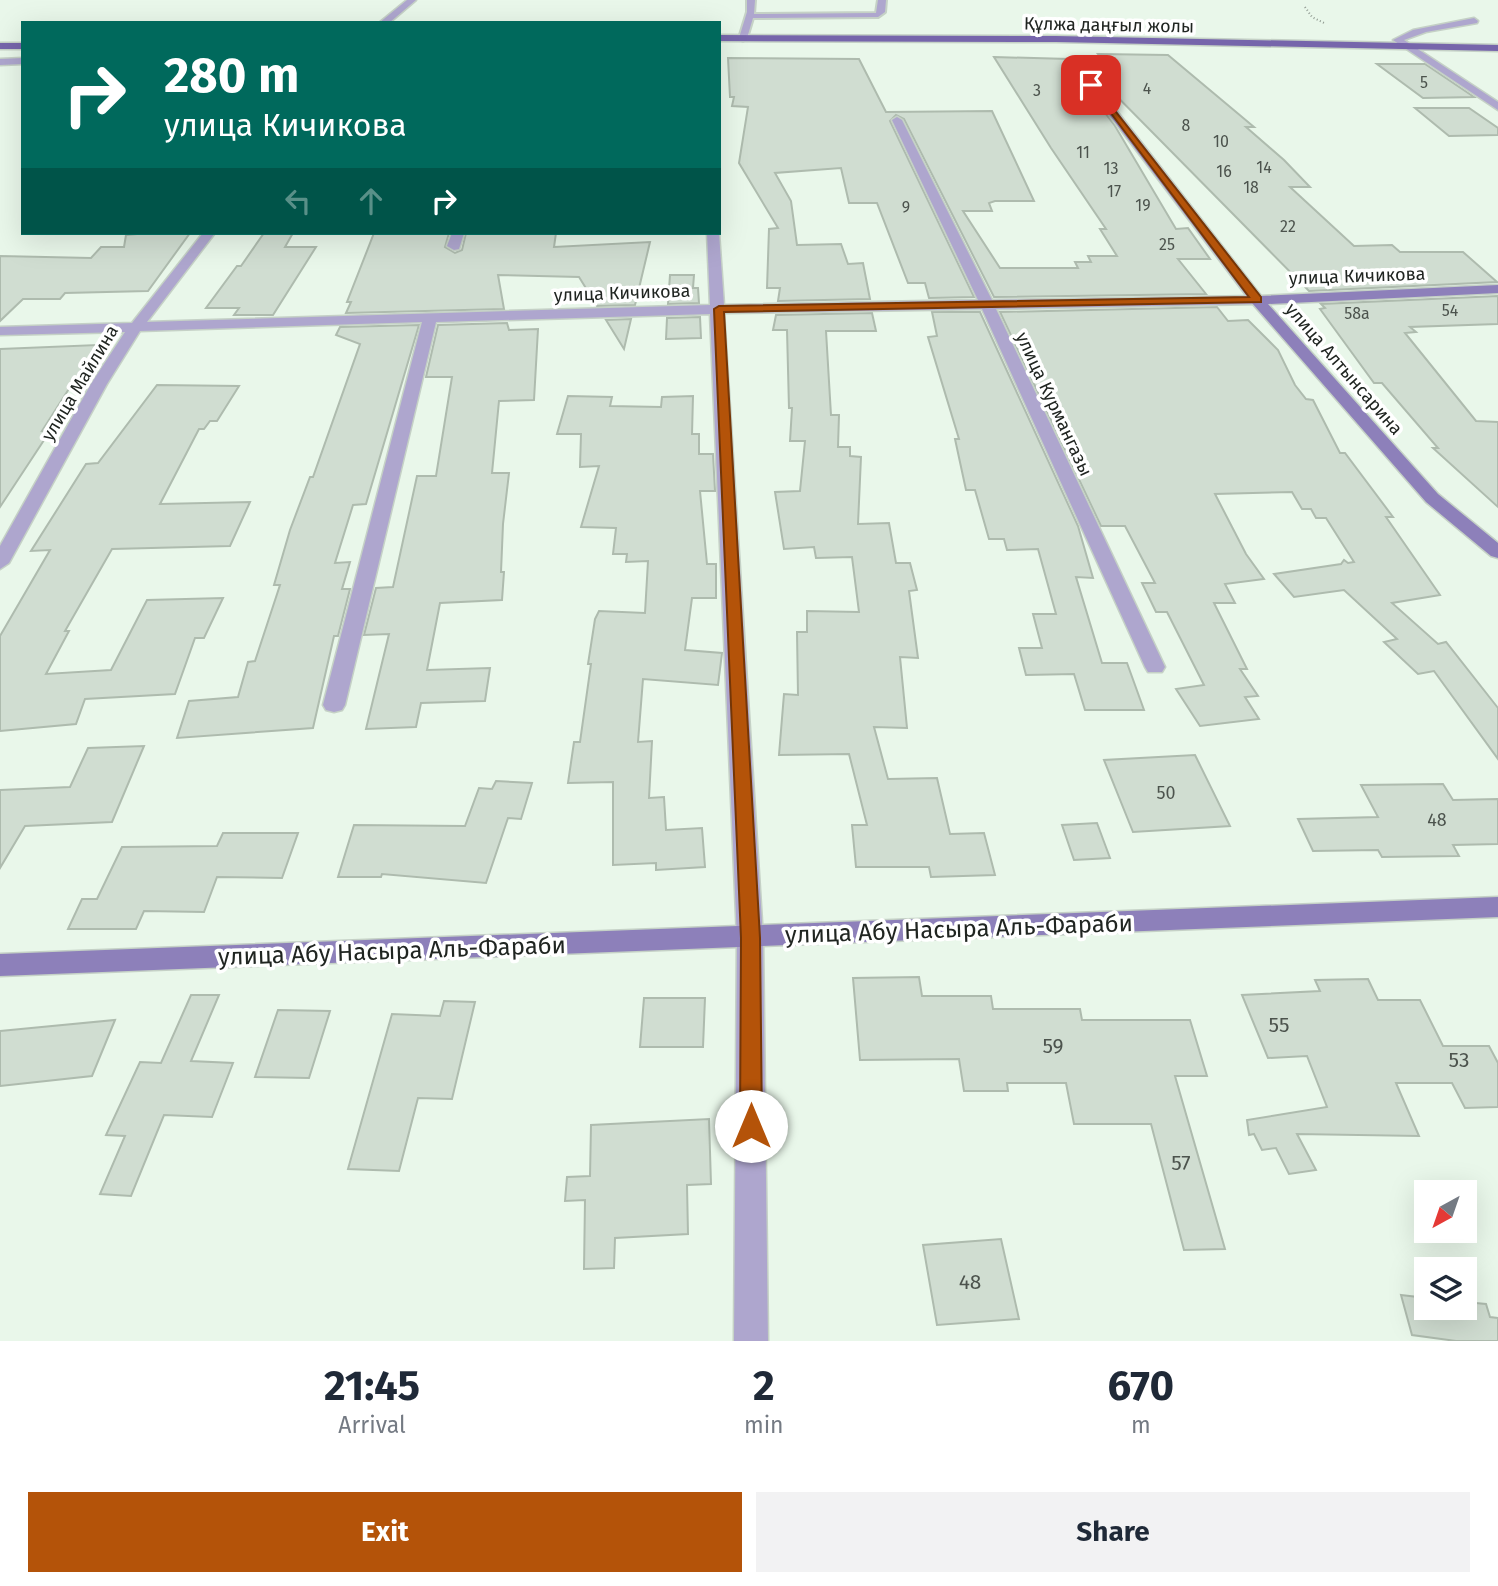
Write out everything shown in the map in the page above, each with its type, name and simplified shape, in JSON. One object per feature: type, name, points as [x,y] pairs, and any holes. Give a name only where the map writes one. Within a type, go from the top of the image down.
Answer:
[{"type":"main road","name":"Құлжа даңғыл жолы","points":[[721,38],[1056,39],[1498,48]]},
{"type":"main road","points":[[0,46],[21,46]]},
{"type":"street","points":[[386,21],[412,0]]},
{"type":"street","points":[[1474,21],[1430,26],[1411,32],[1398,40],[1498,107]]},
{"type":"street","points":[[0,62],[21,61]]},
{"type":"street","name":"улица Алтынсарина","points":[[1074,62],[1257,300],[1432,498],[1498,552]]},
{"type":"street","name":"улица Курмангазы","points":[[897,120],[987,304],[1155,667]]},
{"type":"street","name":"улица Майлина","points":[[0,563],[99,384],[135,328],[207,235]]},
{"type":"street","points":[[713,235],[750,938],[751,1341]]},
{"type":"street","name":"улица Кичикова","points":[[0,331],[719,309],[1257,300],[1498,289]]},
{"type":"street","points":[[334,705],[430,318]]},
{"type":"street","name":"улица Абу Насыра Аль-Фараби","points":[[0,965],[1498,907]]},
{"type":"lane","points":[[743,38],[750,16],[751,0]]},
{"type":"lane","points":[[750,16],[878,15],[881,12],[882,0]]},
{"type":"building","points":[[1098,54],[1168,55],[1254,127],[1246,127],[1310,187],[1290,187],[1354,246],[1392,245],[1400,252],[1463,252],[1497,282],[1309,291],[1080,59],[1102,59]]},
{"type":"building","points":[[994,57],[1069,59],[1069,66],[1115,126],[1176,229],[1188,228],[1210,259],[1178,259],[1206,294],[994,297],[904,119],[896,115],[890,121],[974,297],[929,298],[925,283],[908,283],[877,203],[849,203],[841,168],[775,173],[791,201],[797,245],[841,244],[848,264],[863,263],[870,299],[778,301],[780,288],[767,288],[769,229],[778,228],[739,163],[748,107],[732,106],[734,97],[730,97],[728,58],[859,59],[886,112],[992,111],[1034,201],[995,201],[989,203],[992,211],[963,211],[1000,268],[1078,268],[1075,262],[1091,262],[1088,256],[1117,256],[1100,229],[1106,229]]},
{"type":"building","points":[[1377,64],[1425,64],[1474,97],[1423,98]]},
{"type":"building","points":[[1415,108],[1469,108],[1498,128],[1498,135],[1449,136]]},
{"type":"building","points":[[126,235],[189,235],[148,291],[65,293],[60,299],[23,299],[0,321],[0,256],[91,258],[101,247],[124,247]]},
{"type":"building","points":[[263,235],[292,235],[285,247],[316,247],[273,315],[234,315],[239,308],[206,308],[237,266],[241,266]]},
{"type":"building","points":[[373,235],[448,235],[445,247],[455,253],[462,250],[466,235],[556,235],[554,247],[650,242],[635,305],[597,306],[579,277],[498,275],[504,309],[346,313],[351,302],[347,302]]},
{"type":"building","points":[[670,275],[694,275],[693,288],[698,288],[699,303],[668,304]]},
{"type":"building","points":[[1498,296],[1498,324],[1410,327],[1416,332],[1405,333],[1476,421],[1498,422],[1498,507],[1433,448],[1438,448],[1382,383],[1374,383],[1320,309],[1325,308],[1321,304]]},
{"type":"building","points":[[1217,307],[1228,321],[1248,320],[1278,350],[1295,385],[1306,399],[1313,400],[1340,453],[1345,453],[1393,517],[1386,517],[1440,595],[1392,603],[1438,644],[1446,642],[1498,708],[1498,759],[1434,671],[1418,674],[1384,642],[1397,639],[1344,590],[1294,597],[1274,574],[1341,564],[1344,560],[1348,563],[1354,562],[1326,518],[1316,518],[1311,509],[1302,509],[1292,492],[1215,494],[1246,554],[1264,579],[1225,584],[1235,603],[1214,603],[1247,669],[1240,669],[1258,696],[1245,697],[1259,719],[1200,726],[1176,689],[1204,685],[1167,612],[1156,612],[1142,583],[1155,583],[1125,526],[1101,526],[1000,312]]},
{"type":"building","points":[[932,312],[980,312],[1078,526],[1093,578],[1076,577],[1102,663],[1127,663],[1144,710],[1085,710],[1074,674],[1026,675],[1019,648],[1042,648],[1033,614],[1056,614],[1038,549],[1007,550],[1004,539],[989,539],[975,490],[966,490],[955,439],[959,439],[928,337],[937,336]]},
{"type":"building","points":[[872,313],[876,331],[826,331],[831,415],[839,415],[838,447],[850,447],[850,456],[861,457],[858,524],[889,523],[896,563],[910,563],[917,590],[909,591],[918,658],[900,657],[907,728],[874,727],[888,779],[937,778],[950,834],[984,833],[995,875],[931,877],[929,867],[856,867],[852,825],[867,825],[849,754],[779,755],[784,694],[798,695],[797,632],[807,632],[807,611],[859,612],[852,557],[816,558],[814,547],[784,549],[775,492],[800,491],[805,441],[790,441],[792,408],[789,408],[787,330],[773,330],[776,315]]},
{"type":"building","points":[[700,317],[701,338],[666,339],[667,318]]},
{"type":"building","points":[[631,319],[624,349],[606,320]]},
{"type":"building","points":[[507,323],[509,330],[538,329],[534,400],[499,401],[492,473],[509,473],[503,524],[502,600],[440,603],[427,670],[490,668],[485,701],[421,703],[416,727],[366,729],[389,634],[364,635],[376,588],[393,587],[417,476],[436,476],[452,377],[426,377],[438,325]]},
{"type":"building","points":[[419,325],[366,504],[353,505],[335,563],[350,562],[342,589],[350,589],[338,636],[334,636],[313,728],[177,738],[189,701],[238,697],[248,662],[255,661],[280,585],[274,585],[290,530],[310,477],[313,477],[360,344],[336,335],[340,327]]},
{"type":"building","points":[[97,345],[42,431],[50,431],[0,507],[0,349]]},
{"type":"building","points":[[157,385],[239,386],[217,421],[210,421],[204,429],[199,429],[160,504],[250,502],[230,546],[112,549],[65,631],[69,631],[46,674],[111,670],[147,600],[223,598],[204,638],[195,638],[175,694],[85,699],[76,724],[0,731],[0,636],[50,550],[31,551],[86,464],[98,463]]},
{"type":"building","points":[[568,396],[612,397],[610,406],[661,407],[662,397],[693,396],[692,434],[699,434],[699,454],[713,454],[715,491],[700,491],[707,564],[716,564],[716,598],[692,598],[685,650],[722,653],[718,685],[643,679],[638,742],[652,741],[649,798],[664,797],[666,830],[702,828],[705,867],[656,870],[656,863],[613,865],[613,782],[568,783],[574,742],[580,742],[595,619],[599,611],[645,613],[648,561],[626,562],[627,554],[613,554],[616,528],[581,527],[599,466],[580,467],[581,434],[557,434]]},
{"type":"building","points":[[144,746],[112,822],[25,826],[0,868],[0,790],[70,787],[88,748]]},
{"type":"building","points":[[1195,755],[1230,826],[1133,832],[1104,760]]},
{"type":"building","points":[[496,781],[532,783],[521,819],[508,818],[486,883],[382,874],[381,877],[338,877],[354,825],[465,826],[479,788],[492,789]]},
{"type":"building","points":[[1443,784],[1453,800],[1498,799],[1498,844],[1453,845],[1459,856],[1382,857],[1378,850],[1313,851],[1298,819],[1378,817],[1361,785]]},
{"type":"building","points":[[1097,823],[1110,858],[1074,860],[1062,825]]},
{"type":"building","points":[[223,833],[298,833],[282,878],[217,877],[204,912],[144,911],[136,929],[68,929],[82,899],[97,899],[122,847],[217,846]]},
{"type":"building","points":[[919,977],[922,996],[991,996],[993,1009],[1080,1009],[1082,1020],[1190,1020],[1207,1076],[1175,1076],[1225,1249],[1184,1250],[1151,1124],[1074,1124],[1066,1083],[1007,1083],[1008,1091],[964,1091],[959,1059],[860,1060],[853,978]]},
{"type":"building","points":[[1368,979],[1378,1000],[1420,1000],[1443,1046],[1489,1046],[1498,1063],[1498,1107],[1465,1108],[1452,1083],[1396,1083],[1419,1136],[1297,1134],[1316,1170],[1289,1174],[1276,1148],[1262,1150],[1254,1134],[1249,1135],[1247,1120],[1327,1107],[1307,1056],[1268,1058],[1242,995],[1320,991],[1315,980]]},
{"type":"building","points":[[191,995],[219,995],[191,1061],[233,1063],[212,1117],[164,1115],[131,1196],[100,1194],[125,1136],[106,1135],[140,1062],[161,1063]]},
{"type":"building","points":[[644,998],[705,998],[703,1047],[640,1047]]},
{"type":"building","points":[[444,1001],[475,1002],[452,1099],[418,1098],[399,1171],[348,1169],[392,1014],[440,1016]]},
{"type":"building","points":[[278,1010],[330,1011],[309,1078],[255,1077]]},
{"type":"building","points":[[115,1020],[92,1076],[0,1086],[0,1031]]},
{"type":"building","points":[[709,1119],[711,1184],[687,1185],[688,1234],[615,1238],[614,1268],[584,1269],[585,1200],[565,1201],[567,1177],[590,1176],[591,1125]]},
{"type":"building","points":[[1001,1239],[1019,1319],[937,1325],[923,1245]]},
{"type":"building","points":[[1401,1295],[1414,1297],[1414,1320],[1477,1320],[1477,1303],[1486,1304],[1490,1317],[1498,1318],[1498,1341],[1456,1341],[1412,1335]]},
{"type":"route","points":[[751,1126],[750,938],[719,309],[1257,300],[1091,85]]}]
